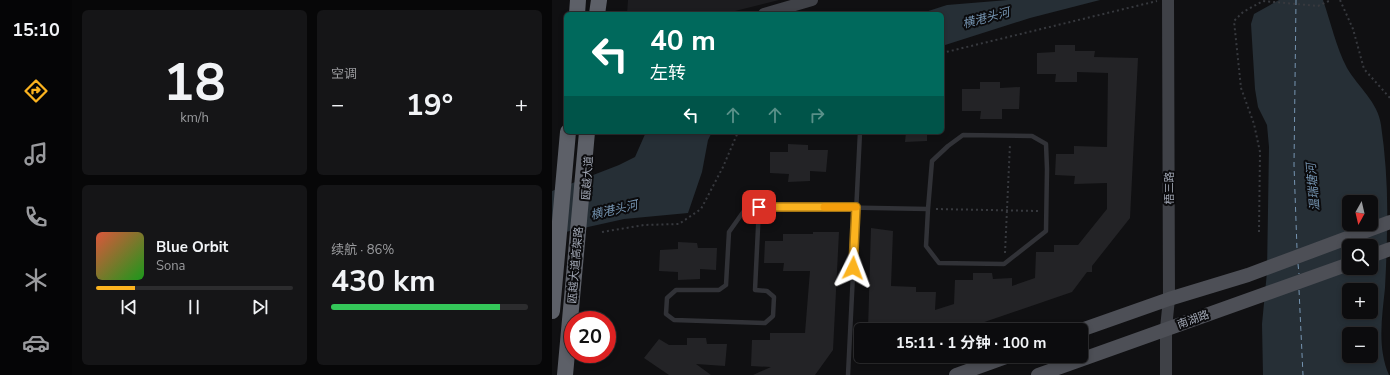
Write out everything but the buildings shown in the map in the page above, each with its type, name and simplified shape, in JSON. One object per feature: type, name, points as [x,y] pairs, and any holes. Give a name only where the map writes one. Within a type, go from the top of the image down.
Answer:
[{"type":"highway","points":[[577,12],[578,0]]},
{"type":"highway","points":[[598,12],[599,0]]},
{"type":"highway","name":"瓯越大道高架路","points":[[552,311],[568,134]]},
{"type":"highway","name":"瓯越大道高架路","points":[[565,375],[587,134]]},
{"type":"highway","name":"瓯越大道","points":[[578,311],[590,134]]},
{"type":"highway","points":[[573,375],[574,363]]},
{"type":"main road","points":[[1088,327],[1169,298],[1248,275],[1390,222]]},
{"type":"main road","points":[[1378,253],[1390,249]]},
{"type":"main road","name":"南湖路","points":[[1038,375],[1166,328],[1342,266]]},
{"type":"main road","points":[[956,375],[989,363]]},
{"type":"street","points":[[771,12],[812,0]]},
{"type":"street","name":"梧三路","points":[[1166,375],[1166,328],[1169,298],[1168,0]]},
{"type":"lane","points":[[848,375],[860,134]]},
{"type":"lane","points":[[964,135],[1011,136],[1032,136],[1046,144],[1046,231],[1004,264],[939,263],[926,246],[932,161],[948,146],[964,135]]},
{"type":"lane","points":[[759,207],[755,290],[767,291],[774,297],[773,316],[765,323],[674,320],[666,314],[667,298],[676,290],[719,290],[726,285],[729,232],[746,208],[759,207],[856,207],[928,209]]},
{"type":"path","points":[[944,53],[1160,0]]},
{"type":"path","points":[[1259,232],[1260,152],[1254,124],[1241,88],[1234,21],[1243,12],[1263,1],[1318,6],[1331,0]]},
{"type":"path","points":[[1340,0],[1353,29],[1364,69],[1390,98]]},
{"type":"path","points":[[602,232],[644,225],[679,224],[701,209],[723,167],[737,134]]},
{"type":"path","points":[[1004,264],[1011,136]]},
{"type":"path","points":[[928,209],[1047,211]]},
{"type":"shaded area","points":[[628,0],[779,0],[731,12],[627,12]]},
{"type":"water","name":"横港头河","points":[[1008,0],[1100,0],[1030,18],[944,45],[944,12],[925,12],[947,5]]},
{"type":"water","name":"温瑞塘河","points":[[1279,0],[1323,0],[1343,60],[1351,75],[1376,109],[1381,125],[1386,176],[1386,258],[1381,332],[1383,354],[1389,375],[1263,375],[1262,324],[1267,272],[1269,147],[1267,125],[1258,107],[1255,89],[1251,24],[1254,14]]},
{"type":"water","name":"横港头河","points":[[645,134],[711,134],[708,140],[702,172],[688,213],[624,219],[552,235],[552,191],[619,165],[635,157]]},
{"type":"ferry route","points":[[1296,0],[1294,165],[1297,249]]},
{"type":"ferry route","points":[[1298,264],[1299,274]]},
{"type":"ferry route","points":[[1299,290],[1303,375]]},
{"type":"slow traffic","points":[[824,207],[856,207]]},
{"type":"route","points":[[759,207],[856,207],[853,268]]}]
